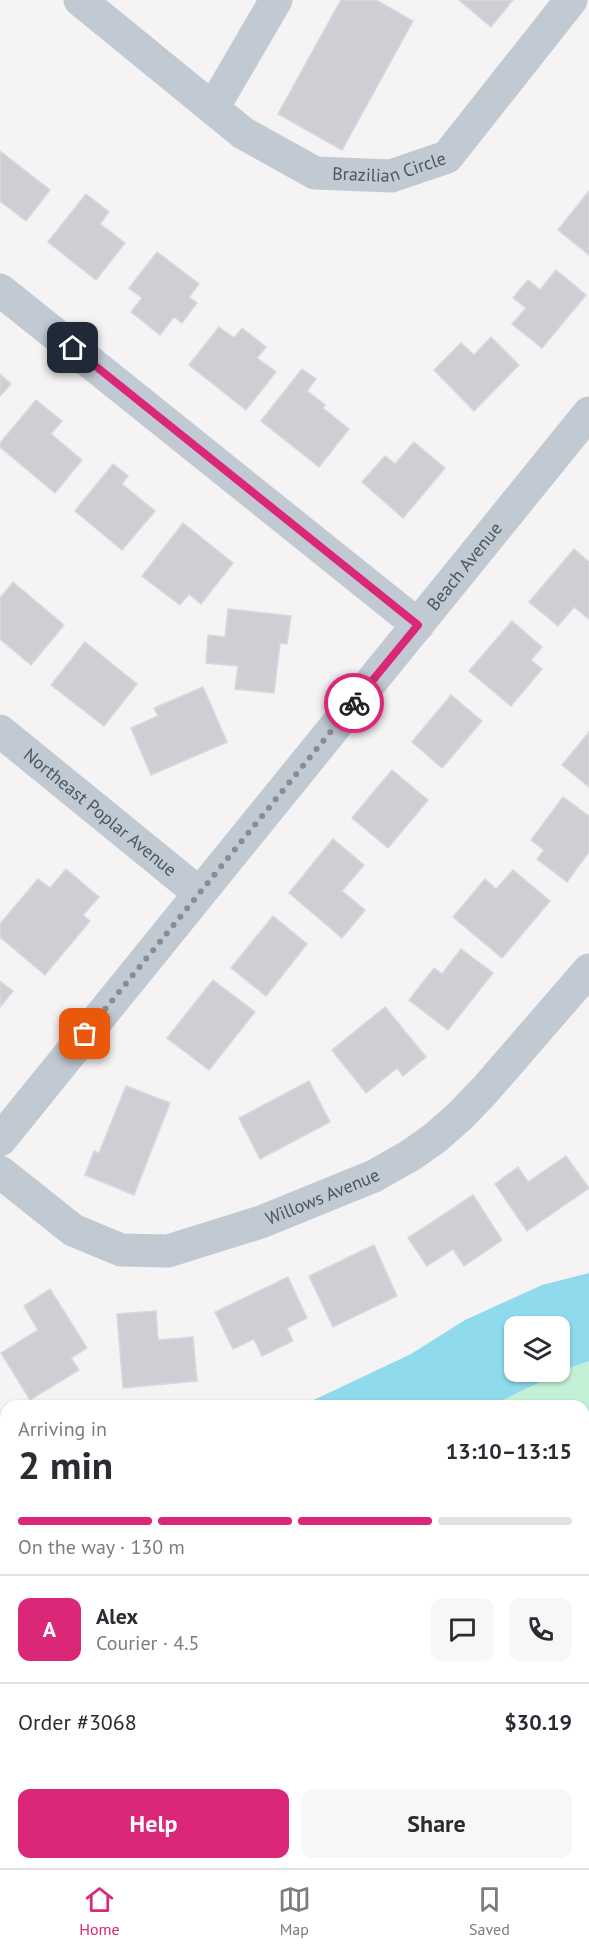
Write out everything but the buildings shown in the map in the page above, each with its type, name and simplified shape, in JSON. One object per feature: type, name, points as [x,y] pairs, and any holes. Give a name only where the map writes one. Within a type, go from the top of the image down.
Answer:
[{"type":"street","name":"Brazilian Circle","points":[[80,0],[243,133],[315,173],[390,177],[447,157],[571,0]]},
{"type":"street","points":[[213,108],[276,0]]},
{"type":"street","points":[[0,290],[418,625]]},
{"type":"street","name":"Beach Avenue","points":[[0,1140],[589,413]]},
{"type":"street","name":"Northeast Poplar Avenue","points":[[0,731],[199,892]]},
{"type":"street","name":"Willows Avenue","points":[[0,1172],[73,1230],[121,1250],[168,1251],[261,1222],[374,1176],[435,1138],[486,1090],[589,970]]},
{"type":"green space","points":[[589,1326],[589,1400],[357,1400],[504,1373],[504,1382],[570,1382],[570,1355]]},
{"type":"water","points":[[589,1273],[589,1361],[570,1368],[570,1316],[504,1316],[504,1382],[540,1382],[503,1400],[314,1400],[411,1354],[465,1320],[542,1285]]},
{"type":"way so far","points":[[85,1034],[354,703]]},
{"type":"route","points":[[73,348],[418,625],[354,703]]}]
